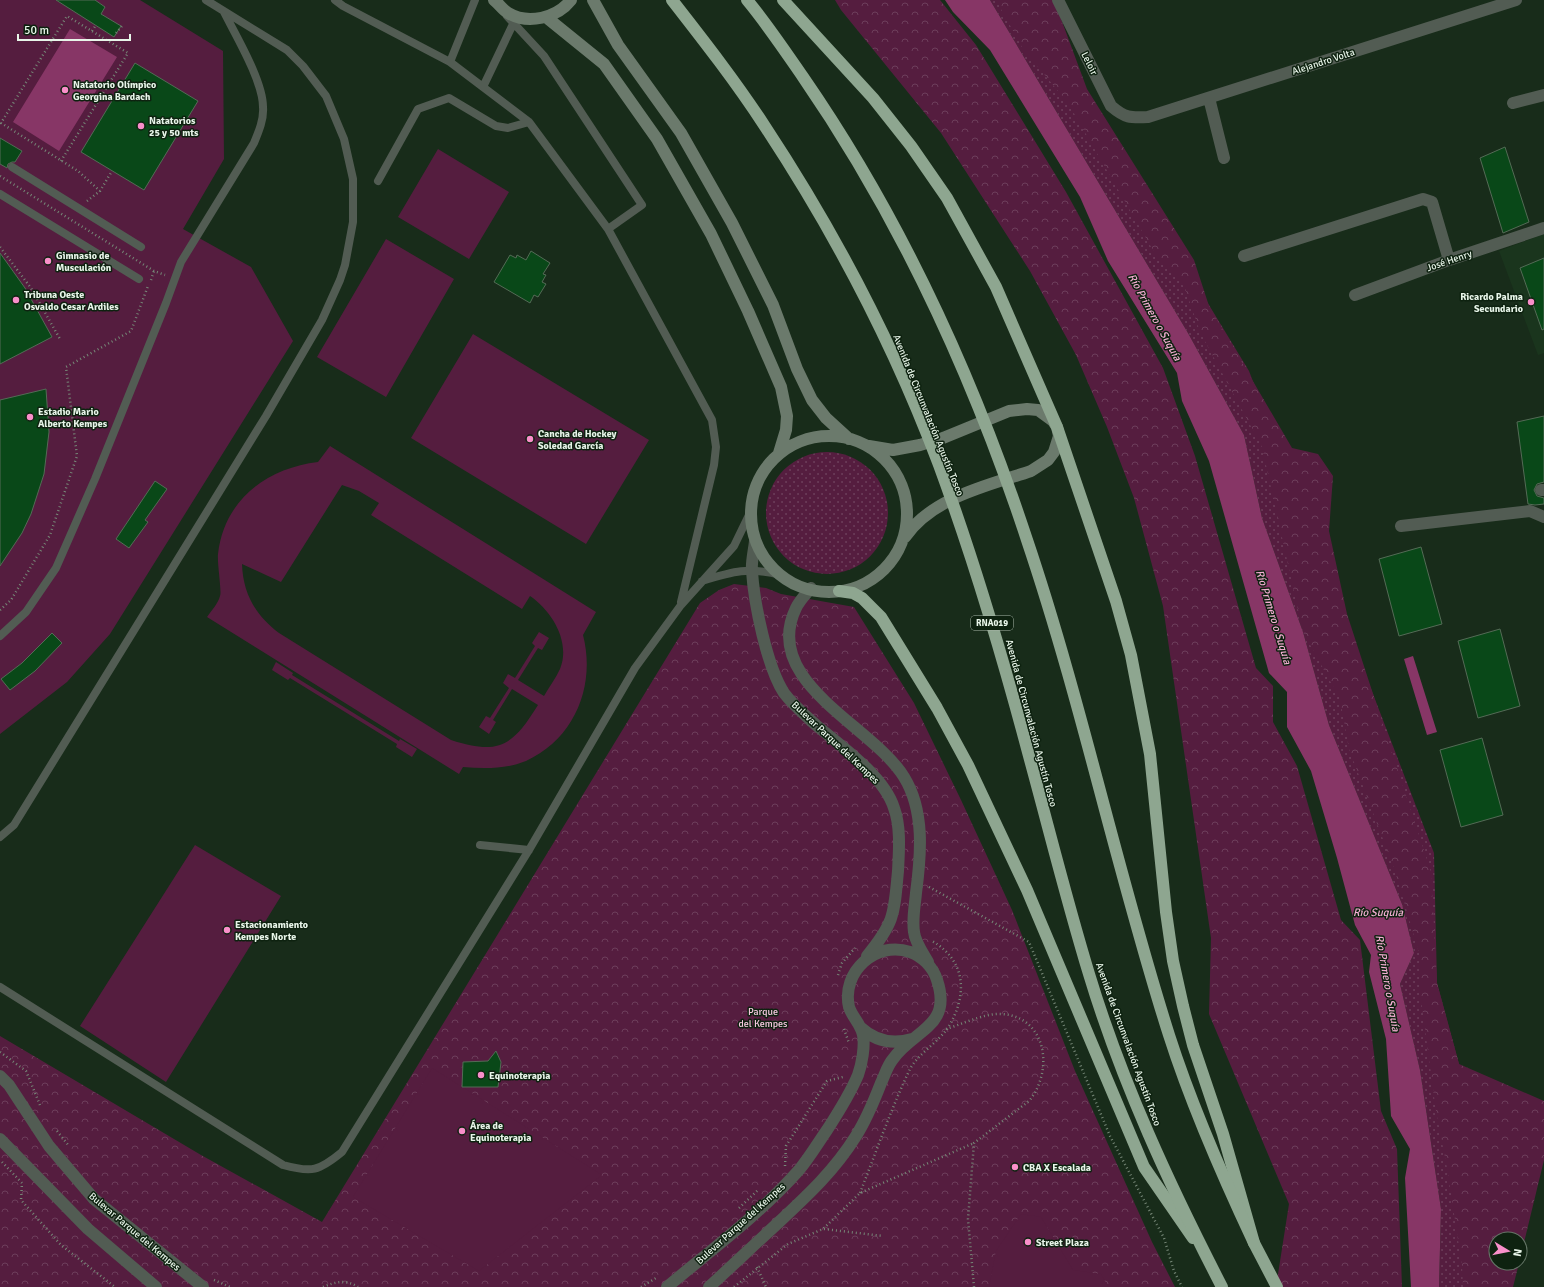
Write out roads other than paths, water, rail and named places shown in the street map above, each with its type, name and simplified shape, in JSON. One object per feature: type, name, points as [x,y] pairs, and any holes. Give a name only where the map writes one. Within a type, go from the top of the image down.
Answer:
[{"type":"highway","name":"Avenida de Circunvalación Agustín Tosco","points":[[672,0],[739,89],[806,191],[876,320],[914,404],[955,511],[996,636],[1089,976],[1108,1030],[1148,1130],[1188,1221],[1222,1287]]},
{"type":"highway","points":[[748,0],[810,87],[856,159],[915,266],[975,396],[1011,493],[1044,593],[1170,1039],[1206,1135],[1254,1243],[1276,1287]]},
{"type":"highway","points":[[783,0],[853,74],[915,151],[962,224],[980,256],[1006,310],[1057,427],[1116,601],[1130,655],[1142,711],[1155,794],[1166,912],[1173,961],[1182,1006],[1193,1045],[1223,1134],[1254,1243]]},
{"type":"highway","points":[[839,591],[852,593],[862,598],[881,617],[937,708],[968,765],[1006,842],[1144,1167],[1207,1259]]},
{"type":"street","points":[[494,0],[508,13],[526,19],[546,17],[562,8],[571,0]]},
{"type":"street","points":[[593,0],[618,45],[681,133],[732,223],[772,306],[797,369],[812,400],[826,418],[849,439]]},
{"type":"street","name":"Leloir","points":[[1058,0],[1111,106],[1121,114],[1130,118]]},
{"type":"street","name":"Alejandro Volta","points":[[1130,118],[1148,117],[1516,0]]},
{"type":"street","points":[[546,17],[604,64],[657,139],[711,234],[748,311],[781,387],[787,416],[786,430],[779,453]]},
{"type":"street","points":[[1513,103],[1544,95]]},
{"type":"street","points":[[1209,98],[1224,158]]},
{"type":"street","points":[[1244,256],[1424,200],[1432,202],[1449,260]]},
{"type":"street","name":"José Henry","points":[[1355,295],[1449,260],[1544,228]]},
{"type":"street","points":[[861,444],[893,450],[920,445],[1018,409],[1038,410],[1046,414],[1057,427],[1058,436],[1054,452],[1040,466],[1031,471],[965,494],[931,510],[912,526],[894,555],[875,576],[858,585],[839,591],[824,591],[796,583],[770,566],[762,555],[755,541],[749,515],[757,482],[767,466],[779,453],[793,444],[817,437],[849,439],[861,444],[884,458],[893,469],[903,489],[907,513],[906,527],[901,543]]},
{"type":"street","points":[[1401,526],[1530,511],[1544,517]]},
{"type":"street","name":"Bulevar Parque del Kempes","points":[[755,541],[751,570],[755,596],[771,666],[784,693],[798,708],[851,755],[882,786],[891,799],[896,815],[899,859],[894,912],[884,935],[863,962]]},
{"type":"street","points":[[709,1287],[826,1178],[857,1135],[891,1061],[932,1023],[938,1012],[941,1000],[940,987],[936,975],[929,965],[914,934],[920,850],[918,822],[913,797],[905,779],[892,762],[810,687],[797,666],[790,646],[790,626],[796,607],[811,588]]},
{"type":"street","points":[[913,1039],[904,1042],[884,1042],[871,1036],[860,1027],[853,1017],[849,1006],[848,994],[850,982],[855,971],[863,962],[884,950],[897,949],[909,952],[920,957],[929,965]]},
{"type":"street","name":"Bulevar Parque del Kempes","points":[[667,1287],[760,1209],[799,1170],[838,1114],[848,1095],[860,1066],[864,1040],[860,1027]]},
{"type":"street","name":"Bulevar Parque del Kempes","points":[[0,1076],[9,1085],[49,1146],[94,1199],[207,1283]]},
{"type":"street","points":[[0,1139],[88,1229],[156,1287]]},
{"type":"lane","points":[[0,837],[14,825],[266,416],[322,320],[345,265],[353,222],[353,179],[348,151],[336,116],[315,80],[287,50],[206,0]]},
{"type":"lane","points":[[335,0],[343,6],[450,62],[529,122],[608,229],[712,420],[716,447],[714,465],[681,604]]},
{"type":"lane","points":[[450,62],[475,0]]},
{"type":"lane","points":[[489,0],[514,22],[544,56],[642,205],[608,229]]},
{"type":"lane","points":[[0,636],[26,612],[56,568],[64,552],[189,247],[260,130],[264,106],[260,87],[224,11]]},
{"type":"lane","points":[[483,87],[514,22]]},
{"type":"lane","points":[[378,181],[418,109],[450,98],[496,126],[508,128],[529,122]]},
{"type":"lane","points":[[12,167],[141,247]]},
{"type":"lane","points":[[0,194],[138,280]]},
{"type":"lane","points":[[0,987],[283,1165],[304,1170],[325,1166],[342,1152],[529,850],[635,668],[681,604],[734,546],[749,515]]},
{"type":"lane","points":[[701,581],[737,570],[751,570],[782,575]]},
{"type":"lane","points":[[480,845],[529,850]]},
{"type":"water","name":"Río Suquía","points":[[945,0],[990,0],[1188,333],[1244,435],[1262,518],[1303,632],[1329,725],[1402,904],[1414,953],[1400,984],[1420,1070],[1441,1209],[1439,1287],[1411,1287],[1405,1178],[1410,1149],[1391,1116],[1386,1039],[1369,972],[1371,955],[1355,925],[1311,771],[1287,727],[1287,692],[1269,673],[1209,461],[1182,401],[1177,373],[1108,261],[1080,197],[990,50],[953,12]]},
{"type":"water","name":"Natatorio Olímpico Georgina Bardach","points":[[70,29],[117,57],[59,151],[13,122]]},
{"type":"water","points":[[1413,656],[1437,732],[1427,735],[1404,659]]},
{"type":"place","name":"Natatorio Olímpico Georgina Bardach","points":[[65,90]]},
{"type":"place","name":"Natatorios 25 y 50 mts","points":[[141,126]]},
{"type":"place","name":"Gimnasio de Musculación","points":[[48,261]]},
{"type":"place","name":"Tribuna Oeste Osvaldo Cesar Ardiles","points":[[16,300]]},
{"type":"place","name":"Ricardo Palma Secundario","points":[[1531,302]]},
{"type":"place","name":"Estadio Mario Alberto Kempes","points":[[30,417]]},
{"type":"place","name":"Cancha de Hockey Soledad García","points":[[530,439]]},
{"type":"place","name":"Estacionamiento Kempes Norte","points":[[227,930]]},
{"type":"place","name":"Equinoterapia","points":[[481,1075]]},
{"type":"place","name":"Área de Equinoterapia","points":[[462,1131]]},
{"type":"place","name":"CBA X Escalada","points":[[1015,1167]]},
{"type":"place","name":"Street Plaza","points":[[1028,1242]]},
{"type":"water label","name":"Río Primero o Suquía","points":[[1155,317]]},
{"type":"water label","name":"Río Primero o Suquía","points":[[1274,617]]},
{"type":"water label","name":"Río Primero o Suquía","points":[[1388,983]]},
{"type":"park label","name":"Parque del Kempes","points":[[763,1016]]}]
